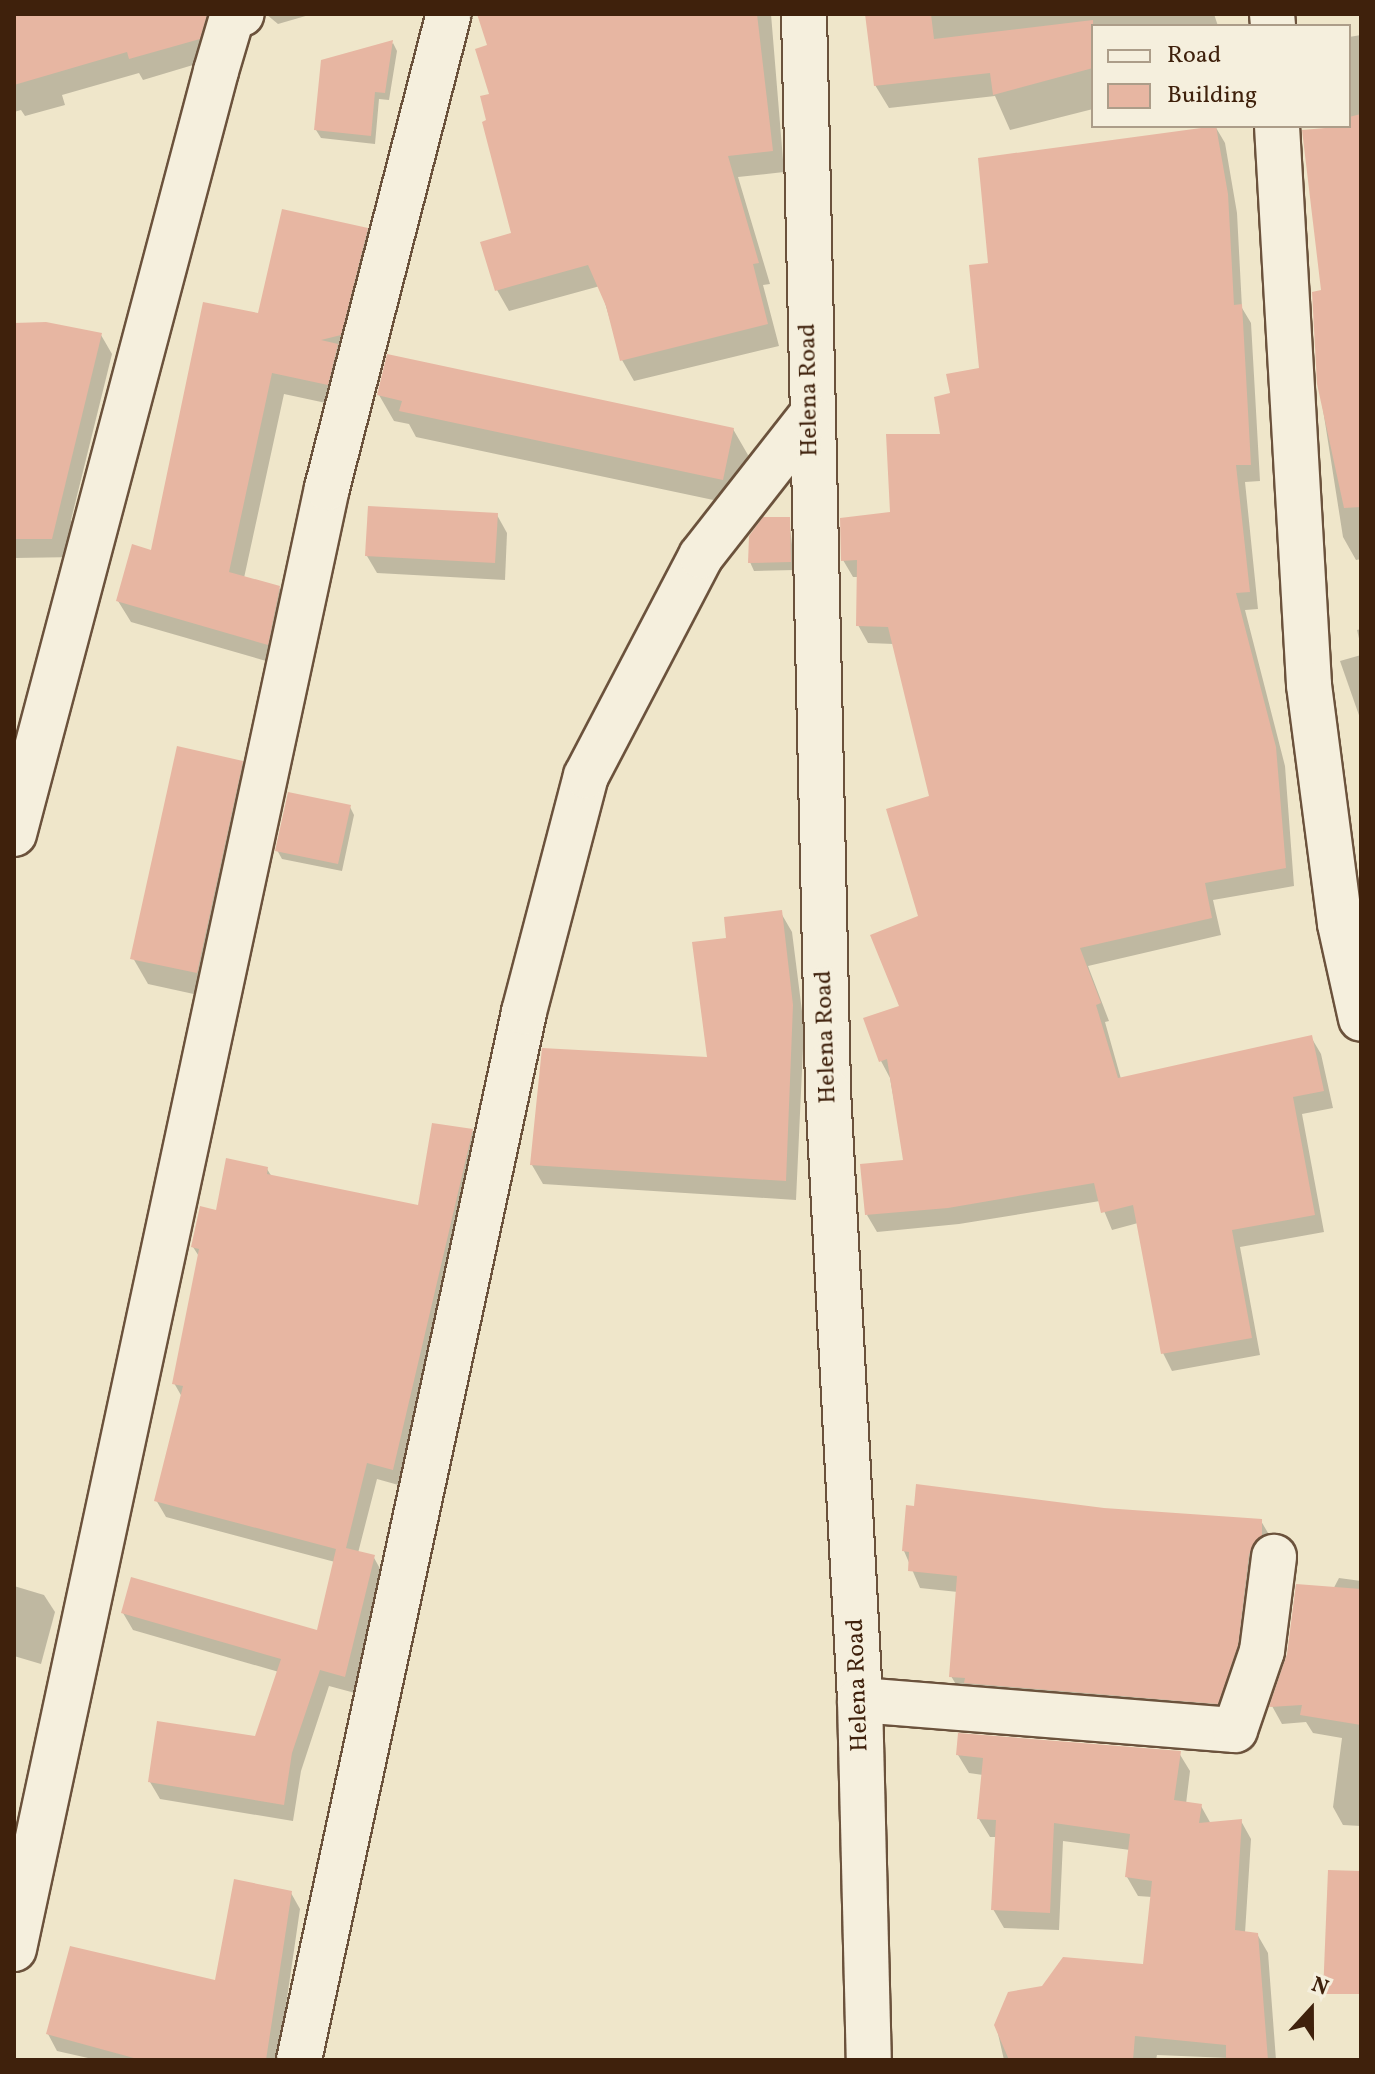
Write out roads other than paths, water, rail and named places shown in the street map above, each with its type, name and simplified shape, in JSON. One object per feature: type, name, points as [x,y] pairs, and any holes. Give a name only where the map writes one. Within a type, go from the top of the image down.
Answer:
[{"type":"street","points":[[14,1949],[327,488],[449,14]]},
{"type":"street","name":"Helena Road","points":[[804,14],[810,417],[828,1091],[860,1700],[869,2060]]},
{"type":"street","points":[[14,834],[235,15]]},
{"type":"street","points":[[1277,128],[1309,685],[1340,924],[1361,1019]]},
{"type":"street","points":[[299,2060],[524,1012],[586,776],[701,556],[810,417]]},
{"type":"street","points":[[860,1700],[1235,1730],[1262,1651],[1274,1557]]}]
